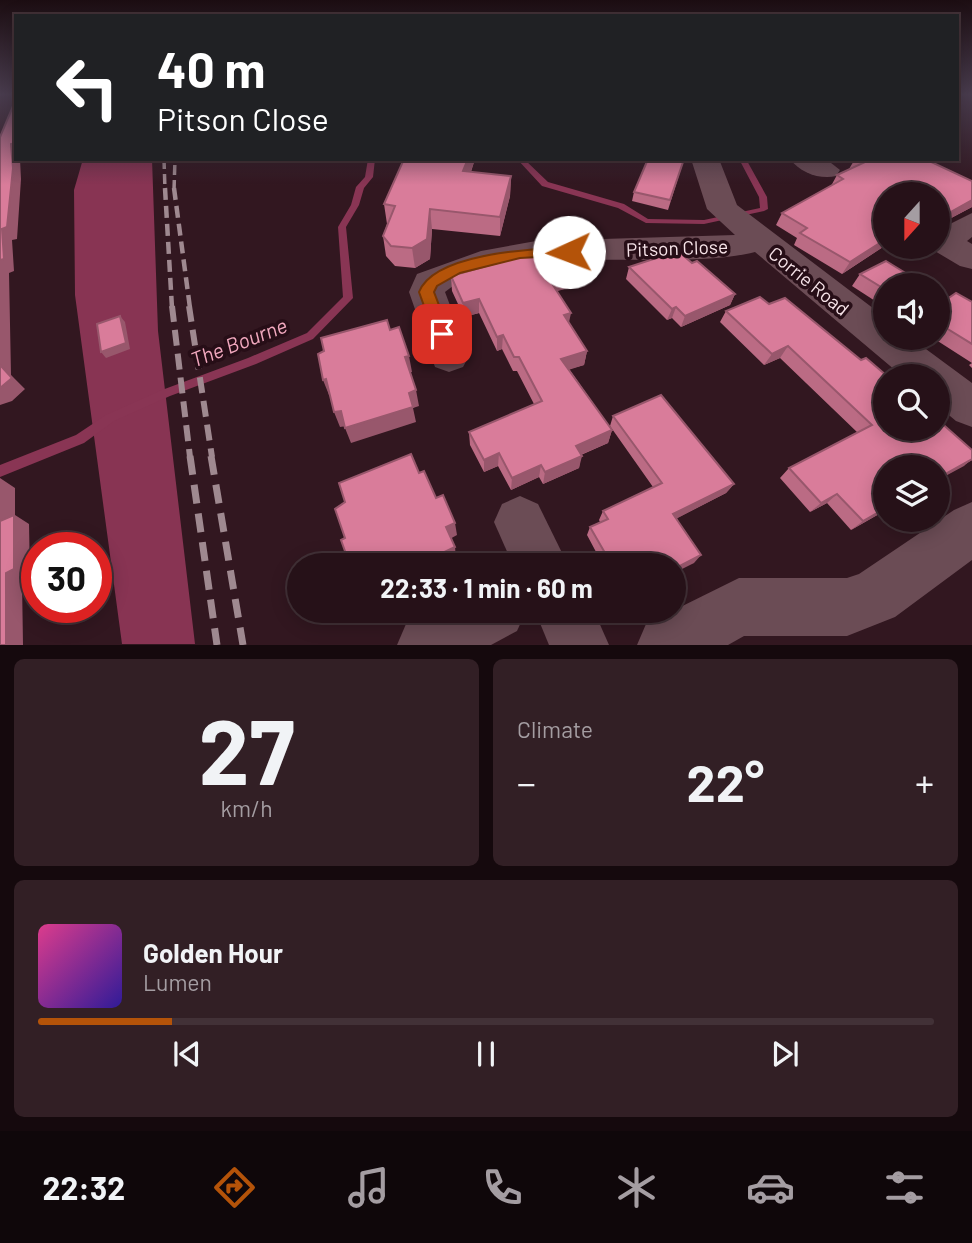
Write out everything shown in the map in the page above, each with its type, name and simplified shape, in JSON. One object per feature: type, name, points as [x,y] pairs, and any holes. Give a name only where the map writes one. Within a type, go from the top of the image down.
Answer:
[{"type":"street","points":[[706,161],[741,225]]},
{"type":"street","points":[[972,223],[942,242],[972,258]]},
{"type":"street","name":"Pitson Close","points":[[449,356],[427,292],[430,283],[456,269],[520,254],[596,261],[736,247],[741,225]]},
{"type":"street","name":"Corrie Road","points":[[741,225],[916,364]]},
{"type":"street","points":[[950,391],[972,408]]},
{"type":"street","points":[[667,645],[739,607],[847,607],[875,597],[972,528]]},
{"type":"street","points":[[427,645],[472,623]]},
{"type":"street","points":[[569,623],[579,645]]},
{"type":"shaded area","points":[[82,161],[152,161],[158,331],[195,644],[122,644],[112,570],[112,532],[107,532],[75,295],[74,190]]},
{"type":"building","points":[[5,125],[14,125],[7,227],[2,229],[4,259],[0,260],[0,137]]},
{"type":"building","points":[[403,161],[467,161],[463,171],[511,176],[500,217],[430,209],[427,239],[412,248],[391,246],[383,236],[395,206],[384,204]]},
{"type":"building","points":[[647,161],[683,162],[670,200],[634,192]]},
{"type":"building","points":[[859,161],[929,161],[972,181],[972,200],[950,212],[950,182],[873,182],[873,247],[850,262],[800,233],[807,228],[782,213],[843,179],[837,175],[863,163]]},
{"type":"building","points":[[566,249],[582,271],[549,279],[571,313],[564,315],[587,351],[561,359],[612,430],[576,446],[582,456],[545,472],[541,465],[512,478],[499,453],[484,460],[469,432],[542,401],[519,357],[514,357],[503,335],[497,337],[479,299],[463,303],[451,276],[540,251]]},
{"type":"building","points":[[678,251],[692,263],[697,261],[735,294],[685,316],[676,307],[672,309],[629,267]]},
{"type":"building","points":[[886,261],[906,273],[873,273],[873,282],[860,274]]},
{"type":"building","points":[[956,293],[972,302],[972,344],[950,330],[950,297]]},
{"type":"building","points":[[760,297],[769,304],[785,298],[861,360],[866,358],[873,364],[873,441],[950,441],[950,431],[972,450],[972,459],[950,471],[950,455],[873,455],[873,515],[863,521],[837,494],[821,503],[789,468],[872,425],[788,346],[772,354],[726,311]]},
{"type":"building","points":[[120,316],[126,343],[101,352],[97,324]]},
{"type":"building","points":[[387,320],[390,330],[399,327],[409,356],[405,357],[416,390],[409,393],[413,407],[345,428],[341,411],[334,412],[326,379],[323,380],[318,354],[324,351],[321,338]]},
{"type":"building","points":[[0,365],[12,378],[0,388]]},
{"type":"building","points":[[661,395],[734,484],[673,514],[701,555],[686,563],[686,553],[605,553],[590,527],[608,519],[603,511],[662,483],[613,416]]},
{"type":"building","points":[[411,454],[419,473],[424,471],[436,498],[443,495],[455,523],[446,527],[455,547],[442,553],[346,553],[341,540],[345,538],[335,509],[345,502],[339,483]]},
{"type":"building","points":[[14,515],[14,569],[6,573],[6,645],[0,645],[0,521]]},
{"type":"waterway","name":"The Bourne","points":[[0,471],[80,439],[110,418],[166,393],[310,336],[348,298],[342,227],[355,205],[360,187],[369,177],[372,161]]},
{"type":"waterway","name":"The Bourne","points":[[522,161],[545,184],[621,206],[646,221],[704,222],[764,209],[763,197],[743,161]]},
{"type":"railway","points":[[164,161],[165,190]]},
{"type":"railway","points":[[174,188],[175,161]]},
{"type":"railway","points":[[165,188],[172,308]]},
{"type":"railway","points":[[174,188],[190,308]]},
{"type":"railway","points":[[172,306],[190,457]]},
{"type":"railway","points":[[189,306],[212,457]]},
{"type":"railway","points":[[190,456],[217,645]]},
{"type":"railway","points":[[211,456],[243,645]]},
{"type":"route","points":[[442,334],[427,292],[430,283],[456,269],[520,254],[569,252]]}]
